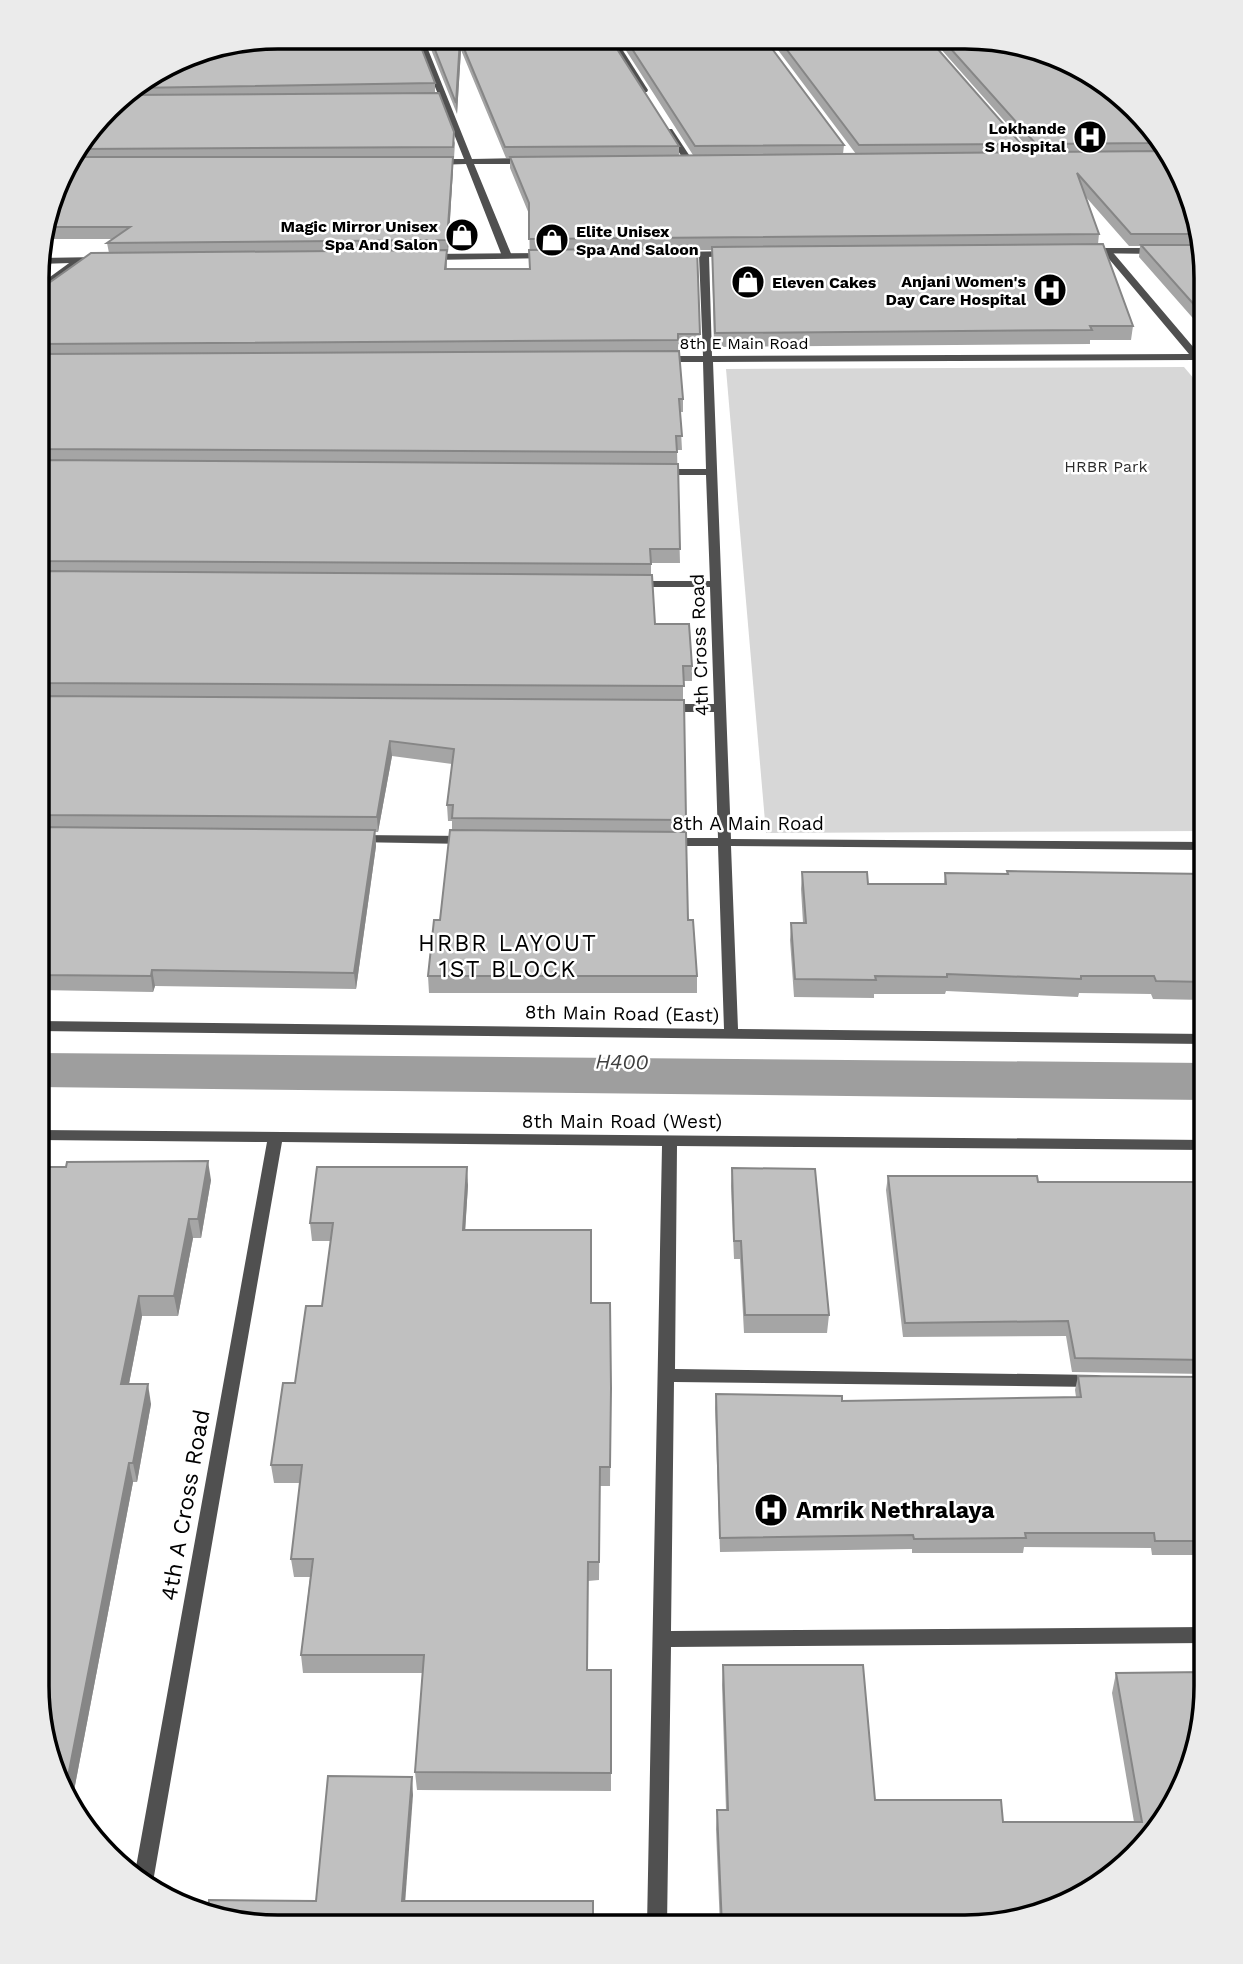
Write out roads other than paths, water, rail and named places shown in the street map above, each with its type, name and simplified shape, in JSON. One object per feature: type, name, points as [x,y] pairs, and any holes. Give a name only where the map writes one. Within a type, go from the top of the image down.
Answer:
[{"type":"street","points":[[423,49],[508,256]]},
{"type":"street","points":[[618,49],[646,94]]},
{"type":"street","points":[[430,99],[443,99]]},
{"type":"street","points":[[660,116],[689,161]]},
{"type":"street","points":[[427,162],[537,161]]},
{"type":"street","points":[[675,161],[702,161]]},
{"type":"street","points":[[1079,251],[1174,251]]},
{"type":"street","points":[[1107,251],[1194,353]]},
{"type":"street","points":[[664,255],[746,254]]},
{"type":"street","name":"4th Cross Road","points":[[704,255],[731,1034]]},
{"type":"street","points":[[411,257],[560,256]]},
{"type":"street","points":[[49,282],[79,260]]},
{"type":"street","points":[[50,261],[107,260]]},
{"type":"street","name":"8th E Main Road","points":[[651,359],[1194,357]]},
{"type":"street","points":[[640,472],[710,472]]},
{"type":"street","points":[[618,584],[715,584]]},
{"type":"street","points":[[649,708],[718,708]]},
{"type":"street","points":[[345,839],[485,840]]},
{"type":"street","name":"8th A Main Road","points":[[653,842],[1194,846]]},
{"type":"street","name":"8th Main Road (East)","points":[[49,1027],[1194,1039]]},
{"type":"street","name":"8th Main Road (West)","points":[[49,1135],[1194,1145]]},
{"type":"street","name":"4th A Cross Road","points":[[145,1872],[275,1137]]},
{"type":"street","points":[[657,1915],[670,1141]]},
{"type":"street","points":[[666,1375],[1109,1381]]},
{"type":"street","points":[[662,1640],[1194,1635]]},
{"type":"water","name":"H400","points":[[49,1053],[1194,1063],[1194,1100],[49,1087]]},
{"type":"place","name":"Lokhande S Hospital","points":[[1090,137]]},
{"type":"place","name":"Magic Mirror Unisex Spa And Salon","points":[[462,235]]},
{"type":"place","name":"Elite Unisex Spa And Saloon","points":[[552,240]]},
{"type":"place","name":"Eleven Cakes","points":[[748,282]]},
{"type":"place","name":"Anjani Women's Day Care Hospital","points":[[1050,290]]},
{"type":"place","name":"Amrik Nethralaya","points":[[771,1510]]},
{"type":"district","name":"HRBR LAYOUT 1ST BLOCK","points":[[508,956]]},
{"type":"park label","name":"HRBR Park","points":[[1106,466]]}]
